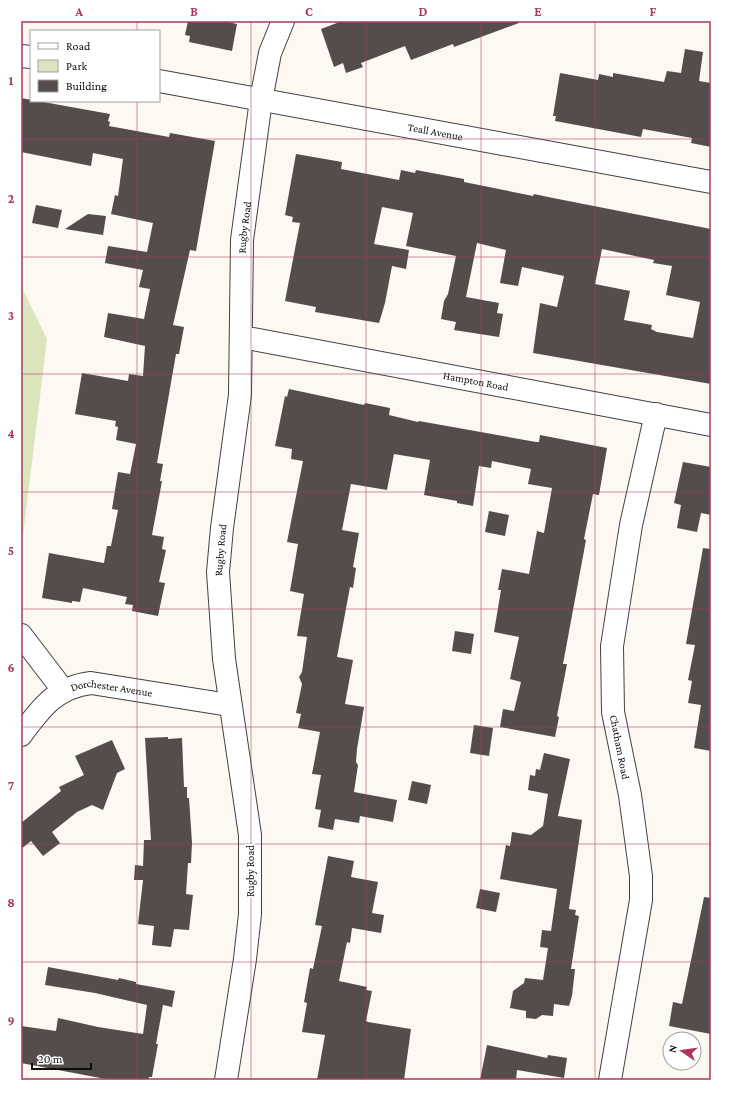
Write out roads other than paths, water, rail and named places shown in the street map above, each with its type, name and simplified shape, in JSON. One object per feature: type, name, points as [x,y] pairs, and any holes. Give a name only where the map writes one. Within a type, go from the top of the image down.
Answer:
[{"type":"street","name":"Rugby Road","points":[[226,1080],[245,959],[250,914],[250,835],[244,781],[229,705],[218,572],[222,528],[240,395],[242,337],[242,240],[261,100],[270,53],[282,21]]},
{"type":"street","name":"Teall Avenue","points":[[160,81],[711,182]]},
{"type":"street","name":"Hampton Road","points":[[242,337],[711,424]]},
{"type":"street","name":"Chatham Road","points":[[610,1080],[641,900],[642,876],[630,795],[613,712],[612,646],[631,525],[656,414]]},
{"type":"street","name":"Dorchester Avenue","points":[[21,635],[63,690],[77,685],[90,683],[229,705]]},
{"type":"street","points":[[21,735],[40,709],[63,690]]}]
